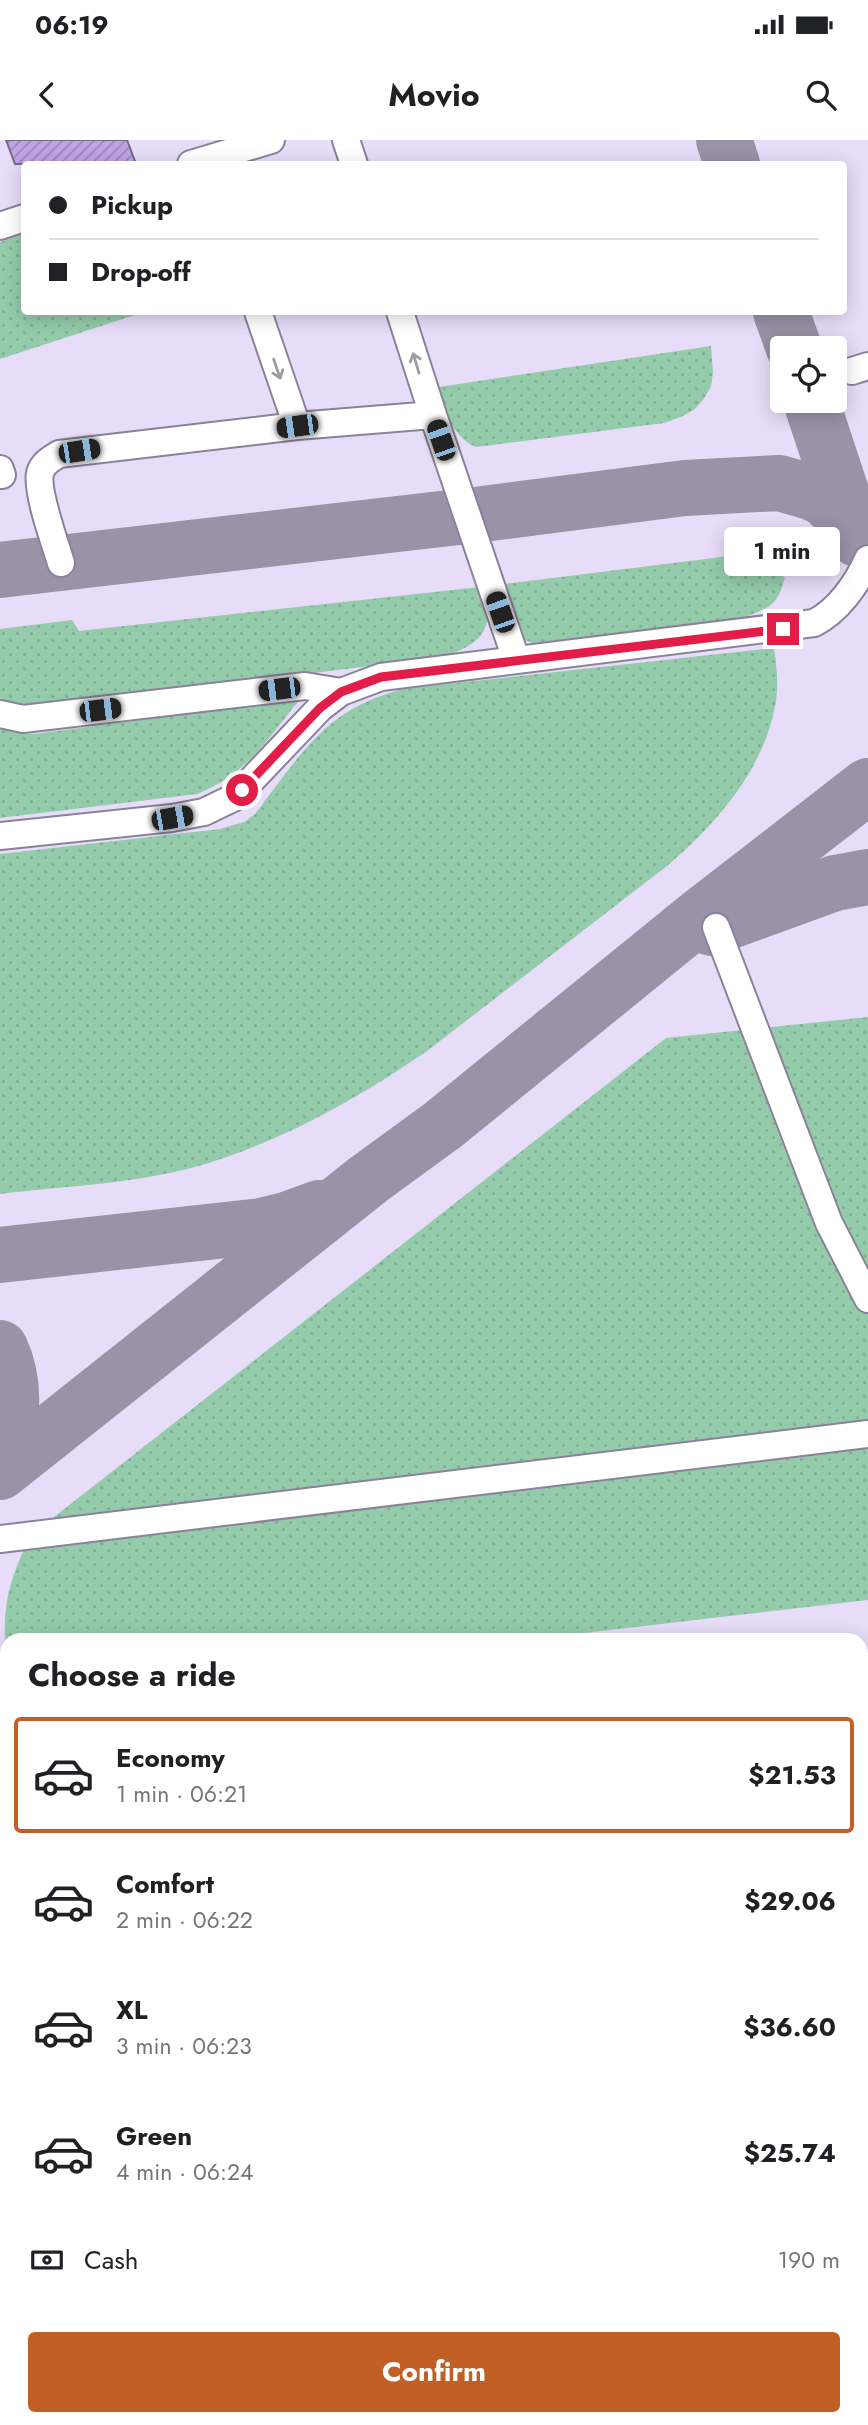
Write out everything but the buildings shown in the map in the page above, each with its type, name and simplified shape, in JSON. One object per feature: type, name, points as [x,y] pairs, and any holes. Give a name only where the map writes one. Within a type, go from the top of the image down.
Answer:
[{"type":"lane","points":[[202,161],[271,140]]},
{"type":"lane","points":[[346,140],[353,161]]},
{"type":"lane","points":[[0,226],[21,219]]},
{"type":"lane","points":[[259,315],[297,426]]},
{"type":"lane","points":[[401,315],[516,659]]},
{"type":"lane","points":[[61,563],[39,485],[41,471],[48,460],[59,454],[297,426],[433,415]]},
{"type":"lane","points":[[0,836],[204,813],[233,798],[242,790],[320,708],[341,692],[381,677],[814,623],[827,617],[839,604],[868,559]]},
{"type":"lane","points":[[0,714],[23,719],[305,686],[341,692]]},
{"type":"lane","points":[[716,926],[830,1223],[868,1299]]},
{"type":"lane","points":[[0,1539],[868,1434]]},
{"type":"green space","points":[[21,235],[21,315],[135,315],[0,359],[0,242]]},
{"type":"green space","points":[[711,346],[713,373],[711,386],[705,397],[695,409],[664,423],[476,447],[455,430],[439,387]]},
{"type":"green space","points":[[738,555],[772,565],[785,578],[774,602],[758,612],[733,620],[627,638],[542,647],[518,637],[503,584]]},
{"type":"green space","points":[[480,587],[487,611],[484,631],[473,643],[443,657],[55,705],[24,707],[0,701],[0,629],[72,620],[79,631]]},
{"type":"green space","points":[[774,648],[777,692],[769,731],[748,775],[703,833],[667,866],[427,1051],[345,1103],[287,1133],[226,1157],[147,1177],[0,1194],[0,854],[220,829],[244,822],[255,814],[293,764],[326,728],[360,705],[402,689]]},
{"type":"green space","points":[[300,699],[243,766],[197,794],[0,818],[0,727],[16,733],[34,734]]},
{"type":"green space","points":[[868,1017],[868,1600],[584,1633],[5,1633],[8,1594],[17,1565],[31,1535],[666,1038]]},
{"type":"taxiway","points":[[724,140],[731,161]]},
{"type":"taxiway","points":[[782,315],[790,336]]},
{"type":"taxiway","points":[[815,413],[853,528]]},
{"type":"taxiway","points":[[0,570],[685,488],[779,483],[824,498],[845,518],[857,539]]},
{"type":"taxiway","points":[[0,1472],[369,1179],[443,1125],[699,917],[868,786]]},
{"type":"taxiway","points":[[711,928],[835,883],[868,877]]},
{"type":"taxiway","points":[[0,1255],[261,1226],[319,1208]]},
{"type":"taxiway","points":[[0,1348],[11,1387],[8,1427],[0,1453]]},
{"type":"route","points":[[242,790],[320,708],[341,692],[381,677],[783,629]]}]
